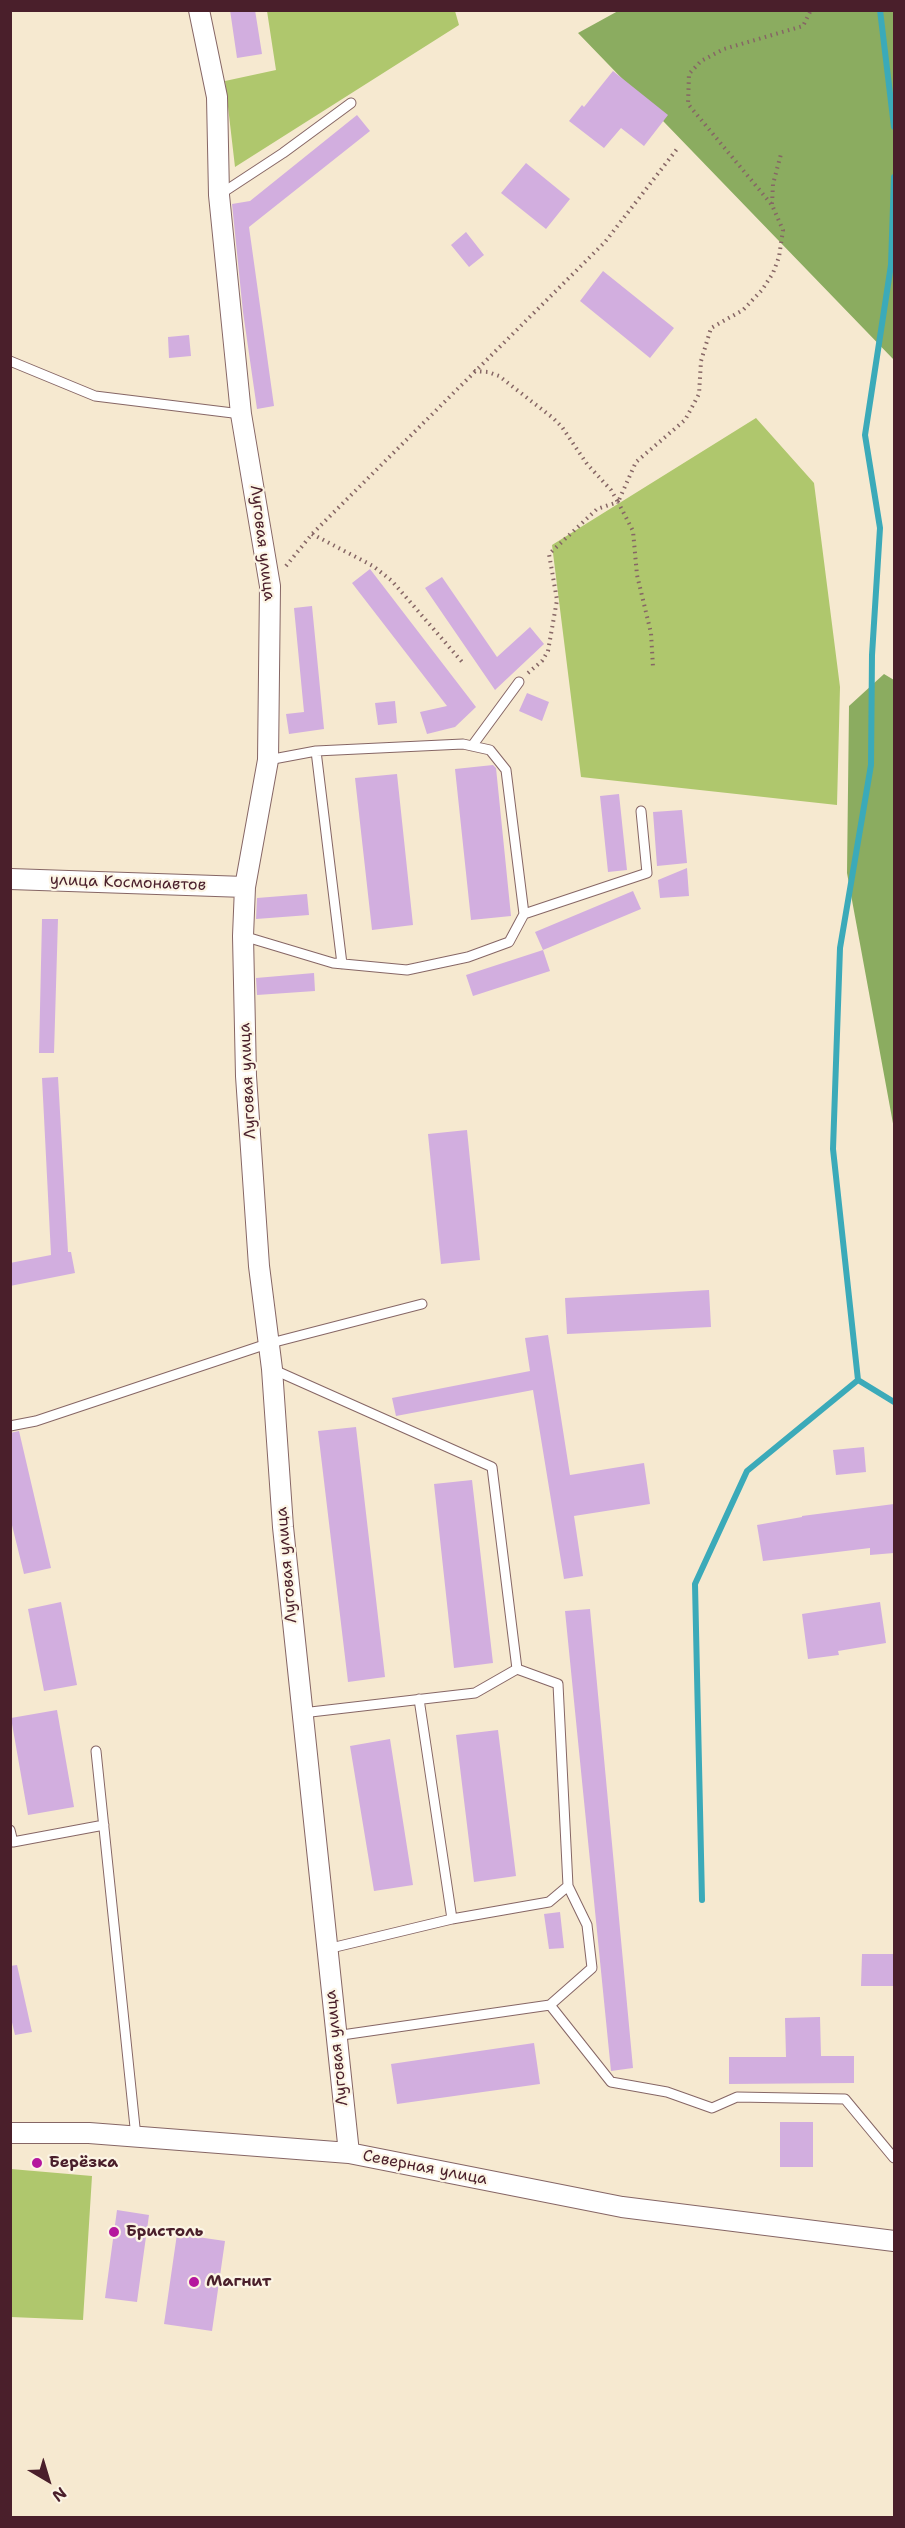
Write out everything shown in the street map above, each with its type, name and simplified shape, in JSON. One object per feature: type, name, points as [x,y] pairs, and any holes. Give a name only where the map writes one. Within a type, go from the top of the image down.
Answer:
[{"type":"street","name":"Луговая улица","points":[[199,10],[217,97],[219,195],[240,414],[270,586],[268,760],[245,887],[243,936],[246,1076],[259,1266],[267,1344],[272,1369],[283,1527],[349,2153]]},
{"type":"street","name":"улица Космонавтов","points":[[10,879],[245,887]]},
{"type":"street","name":"Северная улица","points":[[10,2133],[89,2133],[349,2153],[622,2206],[894,2241]]},
{"type":"lane","points":[[219,195],[283,153],[351,103]]},
{"type":"lane","points":[[10,361],[95,396],[240,414]]},
{"type":"lane","points":[[472,746],[519,682]]},
{"type":"lane","points":[[243,936],[342,964],[407,970],[468,957],[509,942],[524,914],[506,770],[490,750],[463,744],[316,751],[268,760]]},
{"type":"lane","points":[[316,751],[342,964]]},
{"type":"lane","points":[[524,914],[647,873],[641,811]]},
{"type":"lane","points":[[10,1426],[36,1420],[267,1344],[422,1304]]},
{"type":"lane","points":[[272,1369],[492,1467],[517,1669]]},
{"type":"lane","points":[[302,1713],[475,1693],[517,1669],[558,1683],[568,1886],[587,1925],[592,1968],[550,2005],[336,2036]]},
{"type":"lane","points":[[418,1699],[452,1919]]},
{"type":"lane","points":[[96,1751],[136,2137]]},
{"type":"lane","points":[[10,1830],[13,1842],[104,1825]]},
{"type":"lane","points":[[327,1949],[452,1919],[549,1902],[568,1886]]},
{"type":"lane","points":[[550,2005],[611,2082],[667,2092],[712,2108],[737,2097],[845,2099],[894,2158]]},
{"type":"path","points":[[519,682],[542,661],[548,651],[557,600],[550,563],[551,550],[597,509],[618,502],[636,462],[685,420],[699,394],[700,361],[711,328],[743,310],[762,290],[773,273],[779,257],[783,230],[772,204],[688,104],[690,74],[701,61],[724,49],[803,26],[811,10]]},
{"type":"path","points":[[270,586],[312,534],[605,242],[677,149]]},
{"type":"path","points":[[772,204],[773,184],[781,154]]},
{"type":"path","points":[[474,371],[489,372],[499,376],[554,418],[590,469],[611,490],[633,531],[637,575],[651,633],[653,667]]},
{"type":"path","points":[[312,534],[374,566],[392,581],[463,663]]},
{"type":"green space","points":[[267,11],[455,11],[459,25],[235,167],[225,81],[276,70]]},
{"type":"green space","points":[[618,11],[894,11],[894,360],[578,33]]},
{"type":"green space","points":[[756,418],[814,483],[840,687],[837,805],[581,777],[552,545]]},
{"type":"green space","points":[[884,674],[894,680],[894,1129],[847,873],[849,706]]},
{"type":"green space","points":[[11,2169],[92,2176],[83,2320],[11,2317]]},
{"type":"building","points":[[230,10],[255,10],[262,54],[237,58]]},
{"type":"building","points":[[613,71],[668,115],[644,146],[621,128],[604,148],[569,121],[582,105],[584,107]]},
{"type":"building","points":[[357,115],[370,131],[249,227],[274,406],[257,409],[243,312],[232,204],[250,201]]},
{"type":"building","points":[[526,163],[570,199],[546,229],[501,193]]},
{"type":"building","points":[[466,232],[484,255],[469,267],[451,245]]},
{"type":"building","points":[[603,271],[674,328],[650,358],[580,301]]},
{"type":"building","points":[[189,335],[191,356],[169,358],[168,337]]},
{"type":"building","points":[[370,569],[476,707],[455,727],[427,734],[420,712],[447,706],[352,583]]},
{"type":"building","points":[[442,577],[497,657],[530,627],[544,644],[495,690],[425,588]]},
{"type":"building","points":[[312,606],[324,729],[289,734],[286,714],[304,712],[294,608]]},
{"type":"building","points":[[527,693],[549,702],[542,721],[519,711]]},
{"type":"building","points":[[395,701],[397,723],[378,725],[375,703]]},
{"type":"building","points":[[493,765],[496,768],[511,916],[471,920],[455,769]]},
{"type":"building","points":[[397,774],[413,925],[372,930],[355,778]]},
{"type":"building","points":[[619,794],[627,870],[608,872],[600,796]]},
{"type":"building","points":[[682,810],[687,863],[657,866],[653,812]]},
{"type":"building","points":[[687,868],[689,896],[660,898],[658,880]]},
{"type":"building","points":[[633,891],[641,909],[543,950],[535,932]]},
{"type":"building","points":[[307,894],[309,915],[256,919],[257,898]]},
{"type":"building","points":[[42,919],[58,919],[54,1053],[39,1053]]},
{"type":"building","points":[[543,950],[550,971],[473,996],[466,975]]},
{"type":"building","points":[[314,973],[315,991],[257,995],[256,978]]},
{"type":"building","points":[[58,1077],[68,1252],[71,1252],[75,1273],[10,1286],[10,1263],[51,1255],[42,1078]]},
{"type":"building","points":[[467,1130],[480,1260],[441,1264],[428,1134]]},
{"type":"building","points":[[709,1290],[711,1327],[567,1334],[565,1298]]},
{"type":"building","points":[[548,1335],[570,1475],[644,1463],[650,1504],[574,1516],[583,1576],[564,1579],[533,1390],[396,1416],[392,1398],[530,1371],[525,1338]]},
{"type":"building","points":[[356,1427],[385,1677],[348,1682],[318,1431]]},
{"type":"building","points":[[19,1431],[51,1568],[24,1574],[10,1517],[10,1433]]},
{"type":"building","points":[[864,1447],[866,1472],[836,1475],[833,1450]]},
{"type":"building","points":[[472,1480],[493,1663],[454,1668],[434,1484]]},
{"type":"building","points":[[894,1504],[894,1553],[870,1555],[870,1548],[763,1561],[757,1525],[802,1516]]},
{"type":"building","points":[[61,1602],[77,1685],[44,1691],[28,1609]]},
{"type":"building","points":[[880,1602],[886,1643],[838,1651],[839,1655],[808,1659],[802,1614]]},
{"type":"building","points":[[590,1609],[633,2068],[611,2071],[565,1611]]},
{"type":"building","points":[[57,1710],[74,1807],[28,1815],[11,1718]]},
{"type":"building","points":[[498,1730],[516,1876],[474,1882],[456,1735]]},
{"type":"building","points":[[390,1739],[413,1885],[374,1891],[350,1746]]},
{"type":"building","points":[[560,1912],[564,1948],[549,1949],[544,1914]]},
{"type":"building","points":[[862,1954],[894,1954],[894,1986],[861,1986]]},
{"type":"building","points":[[17,1965],[32,2032],[15,2035],[10,2014],[10,1966]]},
{"type":"building","points":[[820,2017],[821,2056],[854,2056],[854,2083],[729,2084],[729,2057],[786,2057],[785,2018]]},
{"type":"building","points":[[534,2043],[540,2084],[397,2104],[391,2064]]},
{"type":"building","points":[[780,2122],[813,2122],[813,2167],[780,2167]]},
{"type":"building","points":[[117,2210],[149,2215],[137,2302],[105,2298]]},
{"type":"building","name":"Магнит","points":[[177,2234],[225,2241],[212,2331],[164,2324]]},
{"type":"waterway","points":[[880,10],[894,127]]},
{"type":"waterway","points":[[858,1380],[833,1149],[840,948],[871,765],[872,655],[880,528],[865,435],[891,265],[894,177]]},
{"type":"waterway","points":[[858,1380],[894,1402]]},
{"type":"waterway","points":[[702,1900],[695,1584],[747,1471],[858,1380]]},
{"type":"place","name":"Берёзка","points":[[37,2163]]},
{"type":"place","name":"Бристоль","points":[[114,2232]]},
{"type":"place","name":"Магнит","points":[[194,2282]]}]
